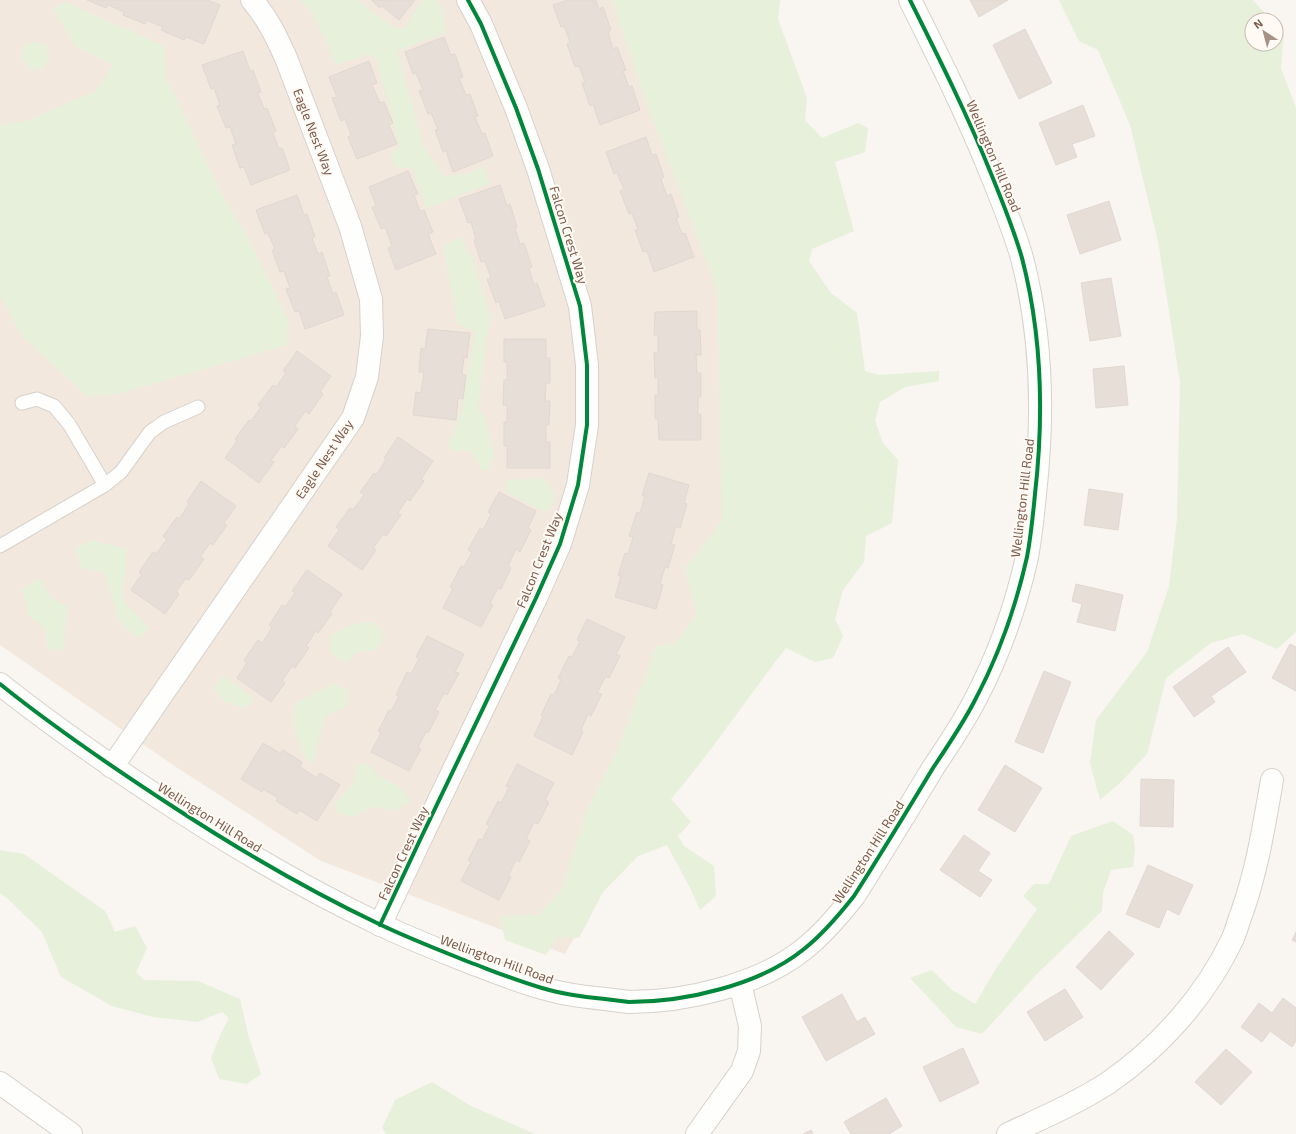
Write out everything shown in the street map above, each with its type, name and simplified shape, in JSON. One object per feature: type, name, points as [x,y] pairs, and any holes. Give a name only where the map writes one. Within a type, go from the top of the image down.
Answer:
[{"type":"street","name":"Eagle Nest Way","points":[[112,767],[353,418],[368,377],[372,336],[371,299],[350,226],[286,58],[276,35],[264,15],[252,0]]},
{"type":"street","name":"Falcon Crest Way","points":[[380,925],[422,834],[536,598],[560,544],[578,485],[587,425],[587,365],[580,306],[538,169],[516,108],[481,24],[468,0]]},
{"type":"street","name":"Wellington Hill Road","points":[[0,684],[42,718],[112,767],[233,846],[380,925],[449,954],[544,989],[585,997],[628,1002],[674,999],[704,993],[740,983],[770,971],[802,951],[832,924],[854,896],[974,703],[990,669],[1018,592],[1027,555],[1037,478],[1041,415],[1040,373],[1034,322],[1022,258],[1007,213],[985,157],[960,101],[910,0]]},
{"type":"street","points":[[1008,1134],[1072,1103],[1107,1083],[1134,1063],[1160,1039],[1195,1002],[1217,967],[1233,937],[1246,902],[1258,860],[1272,780]]},
{"type":"street","points":[[697,1134],[742,1071],[749,1051],[750,1026],[740,983]]},
{"type":"street","points":[[0,1083],[71,1134]]},
{"type":"lane","points":[[22,403],[38,399],[54,406],[68,424],[105,485]]},
{"type":"lane","points":[[0,546],[105,485],[120,472],[150,432],[164,422],[198,407]]},
{"type":"shaded area","points":[[0,0],[697,0],[853,433],[565,954],[321,861],[173,765],[0,645]]},
{"type":"green space","points":[[300,0],[357,0],[393,27],[404,29],[422,0],[436,0],[440,2],[447,32],[397,51],[424,146],[444,176],[467,174],[483,166],[490,184],[426,208],[412,168],[397,168],[390,156],[399,146],[376,58],[368,54],[336,65],[314,16]]},
{"type":"green space","points":[[612,0],[780,0],[778,19],[807,98],[805,120],[822,138],[858,123],[868,128],[865,152],[835,162],[854,231],[812,249],[809,261],[831,293],[857,313],[865,371],[878,375],[939,371],[939,381],[905,387],[880,402],[875,421],[883,443],[898,460],[892,523],[866,536],[864,562],[843,590],[835,619],[843,636],[833,658],[815,662],[786,648],[701,762],[671,799],[691,822],[678,836],[684,846],[714,866],[716,896],[700,910],[667,845],[638,856],[603,892],[579,938],[557,937],[546,955],[505,940],[500,916],[538,915],[561,891],[585,814],[619,746],[656,646],[676,643],[697,614],[685,568],[722,521],[717,290],[645,99]]},
{"type":"green space","points":[[1059,0],[1253,0],[1264,12],[1244,12],[1244,52],[1282,52],[1281,68],[1296,108],[1296,632],[1277,649],[1243,634],[1211,643],[1166,678],[1147,754],[1120,783],[1100,800],[1090,763],[1096,720],[1147,652],[1169,586],[1177,519],[1180,382],[1158,241],[1130,125],[1098,50],[1079,41]]},
{"type":"green space","points":[[66,2],[164,46],[166,77],[221,193],[246,234],[288,319],[287,345],[117,394],[87,396],[23,337],[0,297],[0,125],[26,121],[96,91],[113,65],[76,47],[53,9]]},
{"type":"green space","points":[[36,42],[47,45],[48,60],[42,69],[29,68],[21,58],[25,44]]},
{"type":"green space","points":[[460,237],[472,257],[491,319],[487,337],[478,409],[485,417],[494,456],[489,470],[482,471],[471,451],[454,451],[448,445],[462,408],[475,332],[458,324],[443,246]]},
{"type":"green space","points":[[544,478],[555,493],[550,510],[542,511],[506,492],[505,480]]},
{"type":"green space","points":[[91,540],[126,549],[122,599],[149,628],[140,639],[119,622],[104,572],[81,568],[75,549]]},
{"type":"green space","points":[[40,578],[50,596],[68,608],[63,649],[47,650],[45,628],[28,615],[22,589]]},
{"type":"green space","points":[[371,621],[382,630],[383,642],[372,651],[359,651],[346,663],[330,653],[330,636],[350,625]]},
{"type":"green space","points":[[222,676],[237,685],[254,699],[245,708],[226,702],[213,689]]},
{"type":"green space","points":[[334,683],[348,690],[346,706],[325,717],[313,763],[304,758],[292,722],[296,703]]},
{"type":"green space","points":[[367,763],[378,775],[399,787],[411,800],[397,810],[370,807],[355,817],[338,814],[335,803],[353,785],[357,765]]},
{"type":"green space","points":[[1113,821],[1133,835],[1135,849],[1133,867],[1111,870],[1103,893],[1102,911],[1037,974],[982,1034],[956,1027],[910,978],[932,970],[952,990],[975,1004],[997,967],[1037,909],[1023,896],[1034,884],[1049,884],[1071,836]]},
{"type":"green space","points":[[0,850],[24,854],[105,911],[115,932],[135,926],[147,948],[136,972],[144,980],[198,981],[240,999],[248,1034],[261,1074],[247,1084],[219,1079],[211,1058],[229,1018],[222,1012],[197,1022],[153,1017],[112,1006],[61,977],[42,932],[0,893]]},
{"type":"green space","points":[[432,1082],[471,1106],[535,1134],[386,1134],[382,1128],[395,1100]]},
{"type":"building","points":[[87,0],[207,0],[220,5],[204,44],[186,37],[184,40],[161,30],[163,27],[146,20],[145,24],[123,15],[124,12],[108,5],[106,8]]},
{"type":"building","points":[[371,0],[415,0],[399,20],[382,6],[380,8]]},
{"type":"building","points":[[567,0],[596,0],[599,9],[603,7],[611,30],[608,32],[613,49],[617,47],[626,70],[623,71],[629,87],[632,86],[640,110],[600,125],[593,104],[590,106],[582,83],[585,82],[579,66],[575,67],[567,44],[570,42],[564,26],[561,27],[553,5]]},
{"type":"building","points":[[970,0],[1008,0],[979,17]]},
{"type":"building","points":[[1025,29],[1052,83],[1019,99],[993,45]]},
{"type":"building","points":[[444,37],[451,55],[455,54],[463,77],[459,78],[466,95],[470,94],[478,116],[475,117],[482,134],[485,133],[493,156],[453,172],[446,151],[443,152],[435,130],[438,129],[431,113],[428,114],[419,91],[423,90],[416,73],[413,74],[405,52]]},
{"type":"building","points":[[243,51],[250,71],[253,70],[261,92],[258,93],[264,109],[267,108],[276,131],[273,133],[279,149],[282,148],[290,170],[251,185],[244,167],[240,168],[232,145],[236,144],[230,127],[226,128],[217,106],[220,105],[214,88],[211,89],[202,65]]},
{"type":"building","points":[[369,61],[377,83],[372,85],[380,103],[384,102],[393,123],[389,125],[397,144],[357,159],[348,137],[351,135],[345,119],[341,121],[332,98],[337,97],[329,77]]},
{"type":"building","points":[[1083,105],[1095,136],[1072,144],[1077,157],[1056,165],[1039,123]]},
{"type":"building","points":[[646,137],[652,155],[656,154],[664,177],[661,179],[667,196],[671,194],[679,217],[676,218],[682,234],[685,233],[694,257],[654,272],[647,251],[643,252],[635,230],[638,229],[632,213],[629,214],[620,191],[624,189],[617,173],[614,174],[606,152]]},
{"type":"building","points":[[408,171],[418,194],[414,195],[420,211],[424,210],[433,232],[428,234],[436,254],[396,270],[388,248],[392,246],[385,227],[381,229],[372,207],[376,206],[369,187]]},
{"type":"building","points":[[500,185],[507,206],[510,204],[517,227],[515,228],[520,244],[524,243],[532,267],[529,268],[534,285],[537,283],[545,306],[505,319],[499,301],[496,303],[487,279],[491,278],[485,261],[481,262],[474,240],[476,239],[471,222],[468,223],[459,199]]},
{"type":"building","points":[[297,195],[304,215],[307,214],[315,237],[312,238],[318,254],[322,252],[330,276],[327,277],[333,294],[336,292],[344,315],[305,329],[299,311],[295,312],[286,289],[290,288],[284,271],[280,272],[272,250],[275,249],[268,233],[265,234],[256,210]]},
{"type":"building","points":[[1109,201],[1121,240],[1080,254],[1067,215]]},
{"type":"building","points":[[1111,278],[1121,336],[1090,341],[1081,283]]},
{"type":"building","points":[[697,311],[697,330],[700,330],[701,355],[696,355],[697,373],[701,373],[701,397],[698,397],[698,415],[701,414],[701,440],[659,440],[658,419],[655,419],[655,395],[658,395],[658,378],[655,378],[654,353],[658,353],[658,335],[654,335],[655,312]]},
{"type":"building","points":[[428,329],[470,333],[467,358],[464,357],[462,374],[466,375],[463,399],[458,398],[456,420],[413,415],[416,392],[421,393],[424,372],[419,372],[421,348],[425,349]]},
{"type":"building","points":[[504,339],[546,339],[546,358],[550,358],[550,383],[546,383],[545,401],[550,401],[549,425],[546,425],[546,442],[550,442],[550,468],[507,468],[507,446],[504,446],[504,422],[507,422],[507,405],[503,405],[504,380],[507,380],[507,362],[504,362]]},
{"type":"building","points":[[297,351],[331,376],[320,392],[323,394],[309,414],[305,411],[295,426],[298,429],[284,448],[282,446],[271,460],[274,462],[259,483],[225,458],[237,441],[235,439],[261,407],[258,405],[273,385],[276,387],[286,373],[283,371]]},
{"type":"building","points":[[1124,366],[1128,405],[1096,408],[1093,369]]},
{"type":"building","points":[[398,437],[433,461],[421,479],[424,481],[410,501],[407,499],[398,513],[401,515],[386,536],[383,534],[373,548],[376,550],[362,570],[328,546],[339,530],[336,527],[350,508],[353,510],[364,495],[360,492],[374,473],[376,475],[386,460],[384,458]]},
{"type":"building","points":[[649,473],[689,485],[684,503],[687,504],[680,528],[676,526],[671,544],[675,545],[668,568],[665,567],[660,584],[663,585],[656,609],[615,597],[621,576],[618,576],[625,553],[628,554],[633,537],[629,536],[637,512],[640,513],[645,496],[642,496]]},
{"type":"building","points":[[201,481],[236,506],[224,523],[227,525],[213,545],[210,543],[200,557],[204,559],[189,580],[186,578],[176,592],[179,594],[165,614],[131,590],[142,574],[139,572],[153,552],[156,554],[167,539],[163,536],[177,517],[179,519],[189,504],[187,502]]},
{"type":"building","points":[[1089,489],[1123,494],[1118,530],[1084,525]]},
{"type":"building","points":[[499,492],[536,511],[528,528],[531,530],[520,552],[516,549],[508,566],[511,568],[501,589],[498,588],[490,603],[493,605],[481,627],[443,608],[453,588],[450,587],[461,566],[464,567],[472,552],[468,550],[480,528],[483,530],[491,514],[488,512]]},
{"type":"building","points":[[307,570],[342,594],[330,612],[332,614],[318,633],[316,631],[306,646],[309,648],[295,668],[292,666],[282,681],[285,683],[271,702],[237,678],[247,663],[244,660],[258,640],[262,643],[272,628],[269,625],[282,605],[285,607],[295,593],[292,591]]},
{"type":"building","points":[[1076,584],[1123,595],[1115,631],[1077,622],[1082,604],[1072,601]]},
{"type":"building","points":[[587,619],[625,637],[616,654],[620,656],[609,678],[606,676],[597,693],[602,694],[591,716],[588,714],[581,730],[583,732],[572,755],[534,736],[543,717],[541,715],[551,694],[554,695],[561,680],[558,678],[569,656],[572,657],[580,641],[577,640]]},
{"type":"building","points":[[427,636],[464,654],[455,672],[459,673],[447,695],[444,693],[435,710],[439,712],[428,733],[426,732],[418,747],[421,749],[409,771],[371,752],[381,733],[378,731],[389,710],[391,711],[399,696],[396,695],[407,672],[411,674],[419,658],[416,657]]},
{"type":"building","points":[[1290,644],[1296,647],[1296,691],[1272,678]]},
{"type":"building","points":[[1228,647],[1246,672],[1211,696],[1215,702],[1194,717],[1173,687]]},
{"type":"building","points":[[1044,671],[1071,682],[1043,753],[1015,742]]},
{"type":"building","points":[[263,743],[280,753],[283,750],[302,762],[300,767],[317,778],[320,773],[340,785],[317,821],[299,810],[297,814],[276,801],[278,798],[263,789],[262,792],[241,779]]},
{"type":"building","points":[[517,764],[554,783],[545,800],[549,802],[538,824],[534,822],[526,839],[530,841],[519,862],[516,860],[508,876],[511,877],[499,900],[461,881],[471,862],[468,860],[479,839],[482,840],[490,825],[486,824],[498,801],[501,803],[509,787],[506,786]]},
{"type":"building","points":[[1005,765],[1042,788],[1015,832],[978,810]]},
{"type":"building","points":[[1141,779],[1174,780],[1173,827],[1140,826]]},
{"type":"building","points":[[964,835],[990,853],[978,871],[992,880],[980,897],[940,870]]},
{"type":"building","points":[[1148,865],[1193,885],[1179,915],[1167,909],[1159,928],[1126,914]]},
{"type":"building","points":[[1109,931],[1134,954],[1101,990],[1076,967]]},
{"type":"building","points":[[1296,932],[1296,942],[1292,940]]},
{"type":"building","points":[[1065,989],[1083,1017],[1045,1041],[1027,1012]]},
{"type":"building","points":[[842,994],[857,1022],[865,1017],[875,1034],[826,1061],[802,1017]]},
{"type":"building","points":[[1283,998],[1296,1008],[1296,1041],[1292,1047],[1270,1031],[1262,1042],[1241,1027],[1259,1003],[1272,1013]]},
{"type":"building","points":[[963,1048],[979,1083],[940,1102],[923,1067]]},
{"type":"building","points":[[1226,1049],[1252,1072],[1221,1105],[1195,1082]]},
{"type":"building","points":[[886,1098],[902,1126],[889,1134],[851,1134],[844,1122]]},
{"type":"building","points":[[811,1130],[813,1134],[803,1134]]},
{"type":"cycle path","points":[[380,925],[536,598],[560,544],[578,485],[587,425],[587,365],[580,306],[538,169],[516,108],[481,24],[468,0]]},
{"type":"cycle path","points":[[0,684],[64,733],[200,824],[250,855],[326,898],[390,929],[469,962],[523,982],[565,994],[629,1002],[674,999],[697,995],[744,982],[786,962],[804,949],[818,937],[854,896],[974,702],[991,667],[1012,613],[1027,557],[1033,518],[1040,435],[1040,405],[1037,346],[1029,287],[1015,237],[983,154],[910,0]]}]
